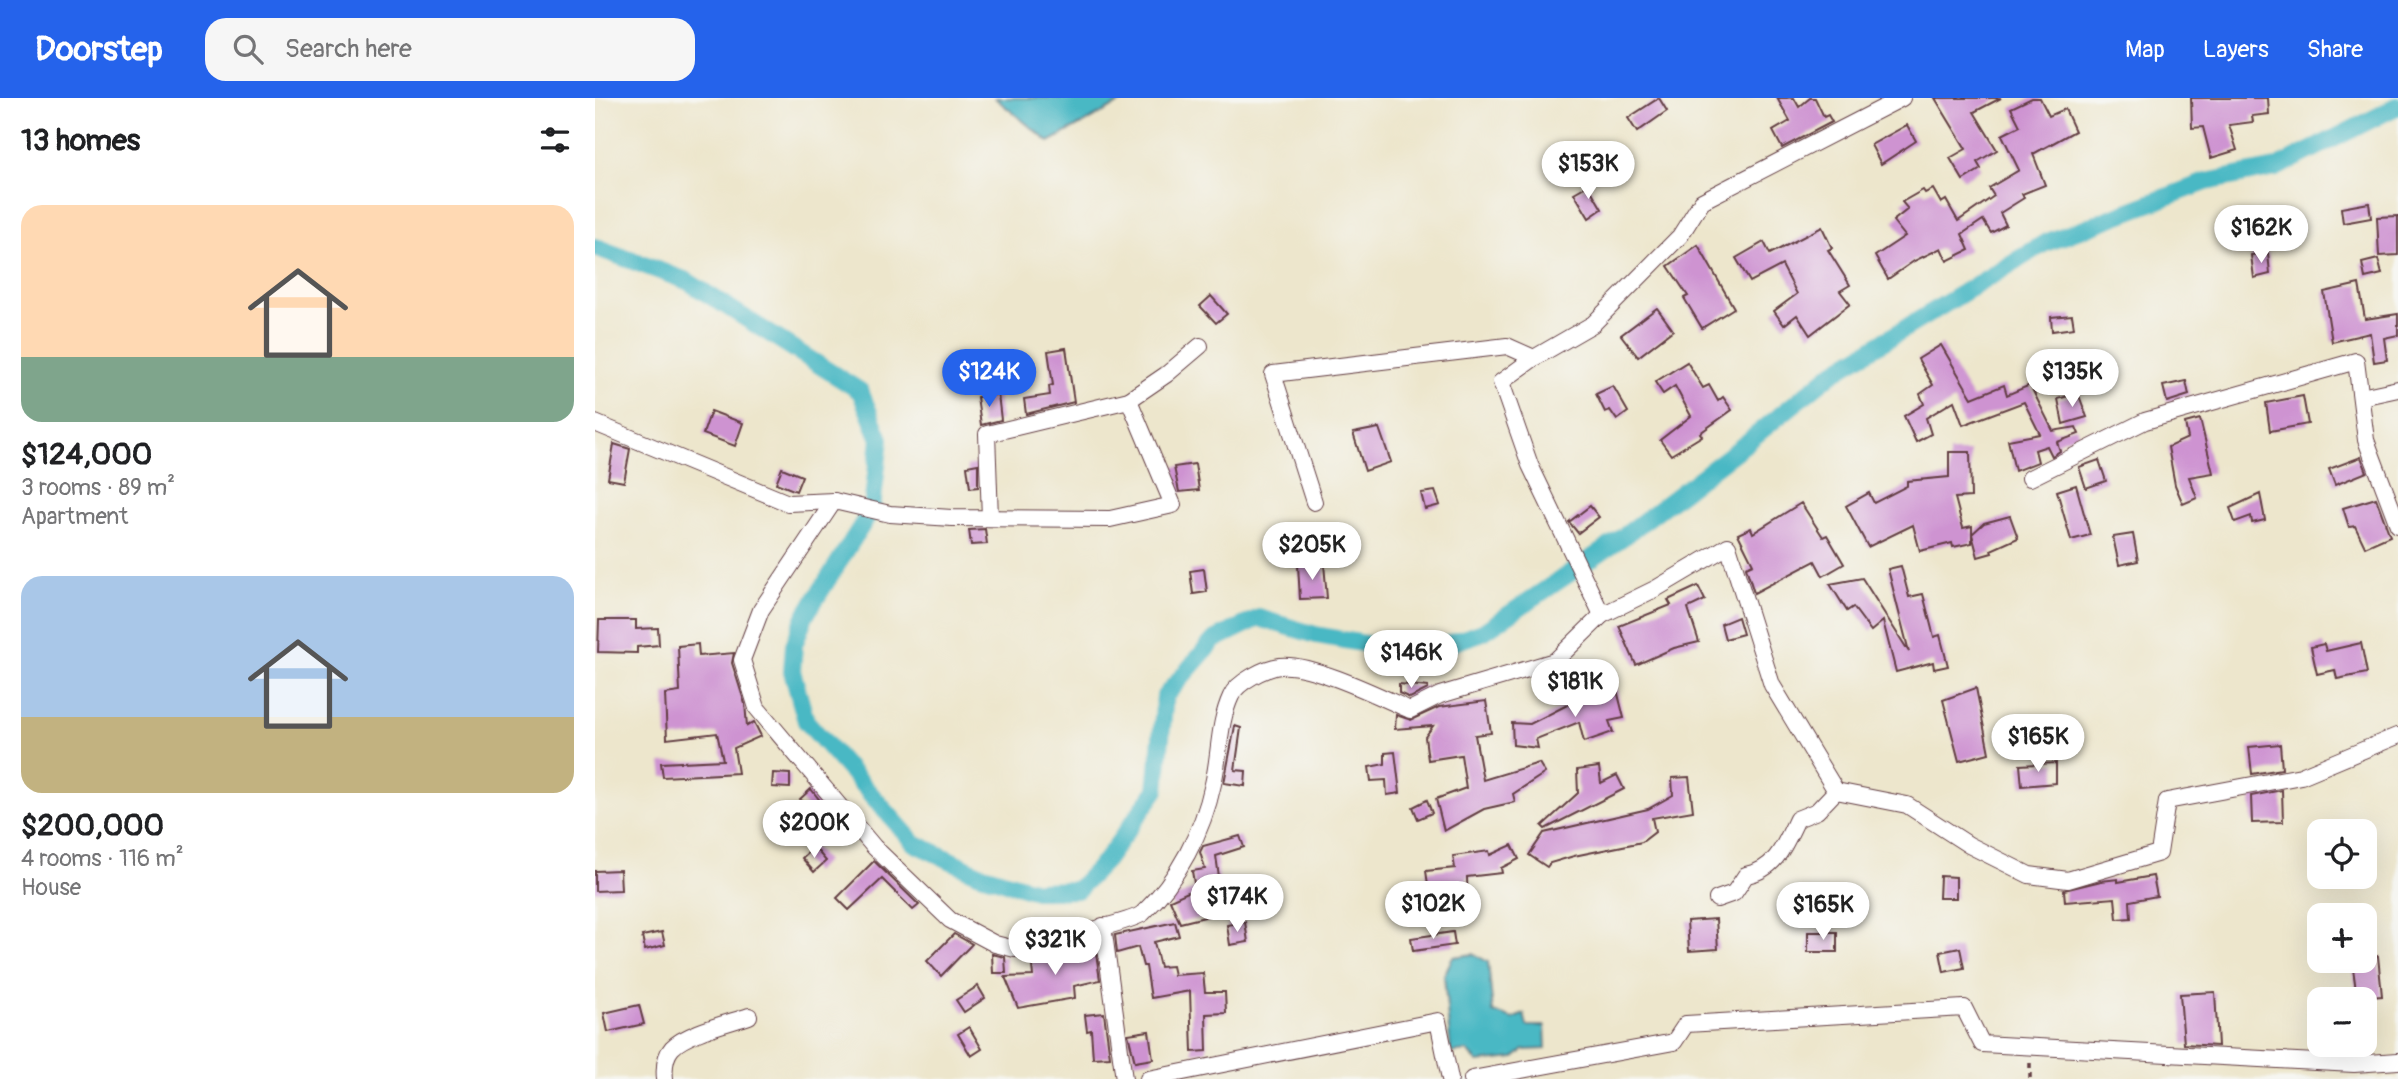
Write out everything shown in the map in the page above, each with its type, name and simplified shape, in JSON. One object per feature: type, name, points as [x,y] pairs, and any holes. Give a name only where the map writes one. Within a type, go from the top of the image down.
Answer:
[{"type":"street","points":[[1602,615],[1530,465],[1501,382],[1534,358],[1593,324],[1680,236],[1702,201],[1902,98]]},
{"type":"street","points":[[990,518],[987,434],[1129,400],[1167,374],[1200,346]]},
{"type":"street","points":[[1314,502],[1273,374],[1507,346],[1534,358]]},
{"type":"street","points":[[2030,478],[2145,421],[2356,361],[2366,440],[2398,525]]},
{"type":"street","points":[[2361,397],[2398,389]]},
{"type":"street","points":[[595,423],[788,503],[834,501],[890,514],[1110,519],[1173,505],[1129,400]]},
{"type":"street","points":[[834,501],[761,610],[742,660],[757,708],[874,847],[950,920],[995,944],[1015,949],[1141,916],[1177,871],[1199,829],[1213,784],[1222,722],[1232,692],[1255,675],[1280,665],[1329,675],[1410,710],[1440,695],[1555,661],[1602,615],[1657,588],[1728,546],[1772,685],[1836,791],[1907,805],[1969,845],[2029,875],[2069,880],[2159,853],[2167,801],[2301,775],[2398,738]]},
{"type":"street","points":[[1717,900],[1734,893],[1746,875],[1759,873],[1771,864],[1783,849],[1797,819],[1817,811],[1836,791]]},
{"type":"street","points":[[1103,926],[1124,1079]]},
{"type":"street","points":[[1472,1079],[1674,1042],[1686,1024],[1964,1008],[1982,1044],[2354,1064],[2398,1061]]},
{"type":"street","points":[[665,1079],[664,1067],[672,1048],[692,1037],[749,1016]]},
{"type":"street","points":[[1148,1079],[1438,1021],[1450,1079]]},
{"type":"water","points":[[995,98],[1129,98],[1049,142]]},
{"type":"water","points":[[1474,954],[1488,962],[1493,1012],[1513,1019],[1524,1014],[1527,1026],[1545,1026],[1546,1049],[1524,1050],[1514,1058],[1478,1062],[1467,1051],[1451,1053],[1444,975],[1453,957]]},
{"type":"building","points":[[1659,98],[1667,111],[1637,132],[1628,118]]},
{"type":"building","points":[[1777,98],[1794,98],[1799,107],[1810,98],[1815,98],[1824,117],[1828,115],[1832,122],[1782,148],[1773,131],[1790,121]]},
{"type":"building","points":[[1935,98],[2001,98],[1974,112],[1997,150],[1977,162],[1981,169],[1963,180],[1950,158],[1966,149]]},
{"type":"building","points":[[2032,98],[2040,98],[2049,116],[2065,109],[2075,131],[2033,154],[2045,185],[2022,194],[2024,198],[2000,213],[2006,225],[1991,233],[1983,220],[1962,234],[1969,250],[1947,261],[1941,248],[1914,261],[1888,279],[1875,256],[1905,236],[1893,221],[1908,209],[1902,202],[1923,190],[1925,193],[1933,189],[1941,203],[1946,200],[1958,221],[1994,196],[1989,188],[2019,170],[2002,135],[2020,126],[2011,108]]},
{"type":"building","points":[[2191,98],[2268,98],[2269,114],[2252,116],[2253,122],[2229,125],[2237,150],[2211,158],[2203,127],[2192,128]]},
{"type":"building","points":[[1907,125],[1916,141],[1881,164],[1871,145]]},
{"type":"building","points":[[1588,185],[1602,209],[1589,218],[1574,193]]},
{"type":"building","points":[[2369,203],[2371,218],[2343,223],[2341,208]]},
{"type":"building","points":[[2398,216],[2398,255],[2379,256],[2377,217]]},
{"type":"building","points":[[1822,227],[1832,248],[1828,250],[1850,285],[1840,291],[1850,304],[1810,335],[1797,315],[1784,325],[1774,311],[1797,294],[1782,265],[1750,282],[1736,258],[1764,242],[1770,254]]},
{"type":"building","points":[[1698,245],[1734,308],[1702,328],[1684,298],[1688,296],[1668,266]]},
{"type":"building","points":[[2268,253],[2270,274],[2254,278],[2251,255]]},
{"type":"building","points":[[2378,259],[2382,274],[2365,278],[2362,263]]},
{"type":"building","points":[[2359,284],[2365,319],[2398,314],[2398,335],[2384,338],[2387,360],[2374,362],[2370,333],[2332,342],[2324,292]]},
{"type":"building","points":[[1211,296],[1227,314],[1216,323],[1200,306]]},
{"type":"building","points":[[1657,308],[1673,330],[1638,357],[1621,335]]},
{"type":"building","points":[[2072,315],[2074,328],[2052,331],[2051,317]]},
{"type":"building","points":[[1941,345],[1972,398],[2004,385],[2007,395],[2030,385],[2053,431],[2076,427],[2079,434],[2057,442],[2060,451],[2052,456],[2047,446],[2035,450],[2038,462],[2015,471],[2008,440],[2040,434],[2024,402],[1963,425],[1954,401],[1926,418],[1931,434],[1916,442],[1904,416],[1924,404],[1920,394],[1933,385],[1918,359]]},
{"type":"building","points":[[1066,348],[1074,402],[1026,414],[1024,399],[1050,395],[1049,386],[1053,385],[1048,351]]},
{"type":"building","points":[[1687,362],[1703,388],[1709,385],[1718,401],[1723,397],[1732,410],[1700,433],[1702,436],[1671,455],[1660,440],[1691,416],[1675,386],[1663,394],[1655,382]]},
{"type":"building","points":[[2186,381],[2189,395],[2167,402],[2163,386]]},
{"type":"building","points":[[1613,386],[1628,412],[1617,420],[1610,410],[1605,412],[1596,394]]},
{"type":"building","points":[[2078,393],[2087,417],[2063,424],[2058,399]]},
{"type":"building","points":[[998,394],[1001,420],[981,425],[977,397]]},
{"type":"building","points":[[2303,396],[2308,424],[2270,431],[2266,403]]},
{"type":"building","points":[[711,411],[743,423],[735,446],[703,434]]},
{"type":"building","points":[[2200,419],[2213,473],[2189,477],[2197,498],[2183,504],[2175,485],[2168,447],[2188,438],[2185,423]]},
{"type":"building","points":[[1379,428],[1391,462],[1365,471],[1353,433]]},
{"type":"building","points":[[614,444],[630,449],[624,482],[608,479]]},
{"type":"building","points":[[1949,452],[1970,452],[1971,497],[1955,498],[1963,528],[1972,526],[1972,543],[1953,547],[1952,543],[1920,551],[1913,525],[1868,547],[1846,506],[1869,493],[1874,503],[1907,486],[1907,481],[1949,477]]},
{"type":"building","points":[[2361,457],[2367,472],[2335,485],[2329,469]]},
{"type":"building","points":[[2099,460],[2106,481],[2086,488],[2079,467]]},
{"type":"building","points":[[978,464],[978,487],[970,488],[967,466]]},
{"type":"building","points":[[1195,464],[1199,490],[1179,492],[1174,467]]},
{"type":"building","points":[[782,468],[802,476],[796,491],[776,483]]},
{"type":"building","points":[[2076,485],[2090,535],[2071,540],[2057,491]]},
{"type":"building","points":[[1435,491],[1440,505],[1425,509],[1421,493]]},
{"type":"building","points":[[2260,494],[2265,520],[2252,523],[2251,516],[2235,522],[2230,508]]},
{"type":"building","points":[[2376,498],[2390,536],[2365,547],[2355,526],[2349,527],[2343,508]]},
{"type":"building","points":[[1801,503],[1823,537],[1827,535],[1844,564],[1823,576],[1815,561],[1754,593],[1746,567],[1753,564],[1738,534],[1751,528],[1753,533]]},
{"type":"building","points":[[1590,506],[1599,517],[1578,533],[1569,522]]},
{"type":"building","points":[[2010,516],[2018,538],[1991,550],[1992,553],[1978,557],[1972,534],[1984,523]]},
{"type":"building","points":[[985,529],[987,544],[971,545],[969,530]]},
{"type":"building","points":[[2133,534],[2138,561],[2119,565],[2113,537]]},
{"type":"building","points":[[1324,564],[1327,598],[1300,599],[1298,565]]},
{"type":"building","points":[[1901,566],[1909,597],[1923,594],[1934,637],[1940,635],[1948,666],[1934,669],[1933,662],[1896,672],[1883,621],[1871,631],[1853,607],[1847,611],[1830,584],[1862,578],[1909,652],[1888,569]]},
{"type":"building","points":[[1204,569],[1207,592],[1193,594],[1190,571]]},
{"type":"building","points":[[1698,586],[1705,600],[1688,608],[1699,642],[1674,648],[1636,665],[1619,626],[1671,605],[1668,600]]},
{"type":"building","points":[[1738,617],[1743,634],[1725,639],[1721,624]]},
{"type":"building","points":[[599,620],[636,620],[636,629],[658,628],[659,645],[637,647],[637,653],[598,652]]},
{"type":"building","points":[[2361,643],[2367,673],[2337,679],[2335,670],[2317,674],[2311,647],[2324,644],[2326,651]]},
{"type":"building","points":[[698,644],[699,656],[734,653],[732,663],[745,704],[747,726],[754,722],[761,736],[734,748],[738,773],[663,777],[661,763],[723,760],[717,733],[667,739],[665,694],[680,692],[678,646]]},
{"type":"building","points":[[1399,684],[1428,689],[1410,698],[1399,693]]},
{"type":"building","points":[[1616,686],[1624,718],[1609,721],[1613,732],[1584,742],[1579,722],[1536,739],[1538,748],[1513,745],[1512,723],[1530,724],[1585,696]]},
{"type":"building","points":[[1976,688],[1989,753],[1959,761],[1943,700]]},
{"type":"building","points":[[1486,701],[1491,733],[1475,735],[1483,780],[1539,763],[1545,773],[1513,794],[1515,802],[1484,809],[1444,831],[1436,799],[1466,788],[1461,755],[1428,760],[1425,737],[1433,726],[1395,729],[1396,715],[1411,720],[1439,707]]},
{"type":"building","points":[[1235,726],[1241,728],[1235,770],[1246,771],[1245,786],[1224,783]]},
{"type":"building","points":[[2280,744],[2282,769],[2252,774],[2249,747]]},
{"type":"building","points":[[1395,752],[1400,793],[1387,795],[1386,780],[1371,781],[1369,767],[1385,764],[1385,753]]},
{"type":"building","points":[[2056,763],[2056,783],[2022,786],[2020,765]]},
{"type":"building","points":[[1599,767],[1601,783],[1617,775],[1624,789],[1545,829],[1542,826],[1578,793],[1577,770]]},
{"type":"building","points":[[773,773],[790,774],[790,788],[772,787]]},
{"type":"building","points":[[1689,777],[1693,811],[1652,818],[1655,832],[1642,842],[1574,856],[1550,863],[1547,867],[1529,855],[1544,833],[1648,809],[1673,795],[1672,778]]},
{"type":"building","points":[[811,789],[825,807],[813,816],[800,799]]},
{"type":"building","points":[[2282,790],[2283,822],[2252,823],[2251,796]]},
{"type":"building","points":[[1427,800],[1432,813],[1418,819],[1413,807]]},
{"type":"building","points":[[1240,836],[1244,847],[1216,856],[1222,898],[1213,900],[1208,885],[1213,915],[1180,923],[1170,900],[1195,889],[1192,871],[1205,869],[1200,852],[1203,846]]},
{"type":"building","points":[[1512,845],[1519,859],[1501,868],[1502,873],[1467,877],[1468,908],[1449,908],[1448,895],[1430,898],[1426,871],[1455,868],[1453,856],[1489,851],[1490,855]]},
{"type":"building","points":[[814,847],[826,861],[814,872],[802,858]]},
{"type":"building","points":[[874,861],[919,905],[913,910],[882,879],[849,910],[837,898]]},
{"type":"building","points":[[620,870],[621,890],[595,891],[595,871]]},
{"type":"building","points":[[1257,876],[1263,895],[1244,900],[1239,882]]},
{"type":"building","points":[[1940,876],[1956,877],[1956,898],[1939,898]]},
{"type":"building","points":[[2153,876],[2157,896],[2130,901],[2131,918],[2117,919],[2115,898],[2065,902],[2064,890],[2101,881],[2118,879],[2118,882]]},
{"type":"building","points":[[1716,919],[1718,949],[1689,951],[1687,921]]},
{"type":"building","points":[[1175,922],[1179,936],[1154,942],[1160,967],[1172,966],[1174,975],[1203,973],[1205,992],[1225,992],[1226,1013],[1206,1014],[1207,1051],[1192,1052],[1190,991],[1151,998],[1146,966],[1143,966],[1138,947],[1117,953],[1115,935]]},
{"type":"building","points":[[1245,922],[1248,942],[1230,945],[1227,925]]},
{"type":"building","points":[[662,932],[665,945],[645,950],[642,936]]},
{"type":"building","points":[[1453,932],[1455,945],[1413,951],[1411,938]]},
{"type":"building","points":[[1808,932],[1837,932],[1837,952],[1808,952]]},
{"type":"building","points":[[954,934],[972,944],[941,976],[927,961]]},
{"type":"building","points":[[1094,940],[1100,980],[1074,986],[1075,998],[1018,1008],[1005,977],[1033,976],[1031,956],[1051,951],[1052,958],[1082,952],[1080,944]]},
{"type":"building","points":[[1960,948],[1964,968],[1944,972],[1940,952]]},
{"type":"building","points":[[992,954],[1005,957],[1006,973],[993,973]]},
{"type":"building","points":[[2377,956],[2382,996],[2377,996],[2377,987],[2356,987],[2354,973],[2377,973]]},
{"type":"building","points":[[978,986],[985,998],[964,1012],[956,1000]]},
{"type":"building","points":[[2215,992],[2218,1046],[2184,1044],[2180,994]]},
{"type":"building","points":[[639,1005],[644,1024],[608,1032],[604,1013]]},
{"type":"building","points":[[1104,1013],[1110,1057],[1093,1058],[1091,1030],[1087,1031],[1085,1015]]},
{"type":"building","points":[[969,1027],[982,1049],[971,1056],[958,1034]]},
{"type":"building","points":[[1149,1031],[1153,1059],[1135,1062],[1128,1034]]},
{"type":"waterway","points":[[595,247],[687,281],[860,391],[880,439],[872,509],[805,616],[794,645],[792,671],[806,721],[914,843],[977,873],[1036,891],[1077,890],[1106,860],[1156,790],[1165,696],[1214,640],[1259,618],[1316,635],[1382,647],[1428,651],[1483,632],[1623,537],[1745,444],[1832,373],[2045,243],[2206,182],[2276,168],[2398,106]]}]
